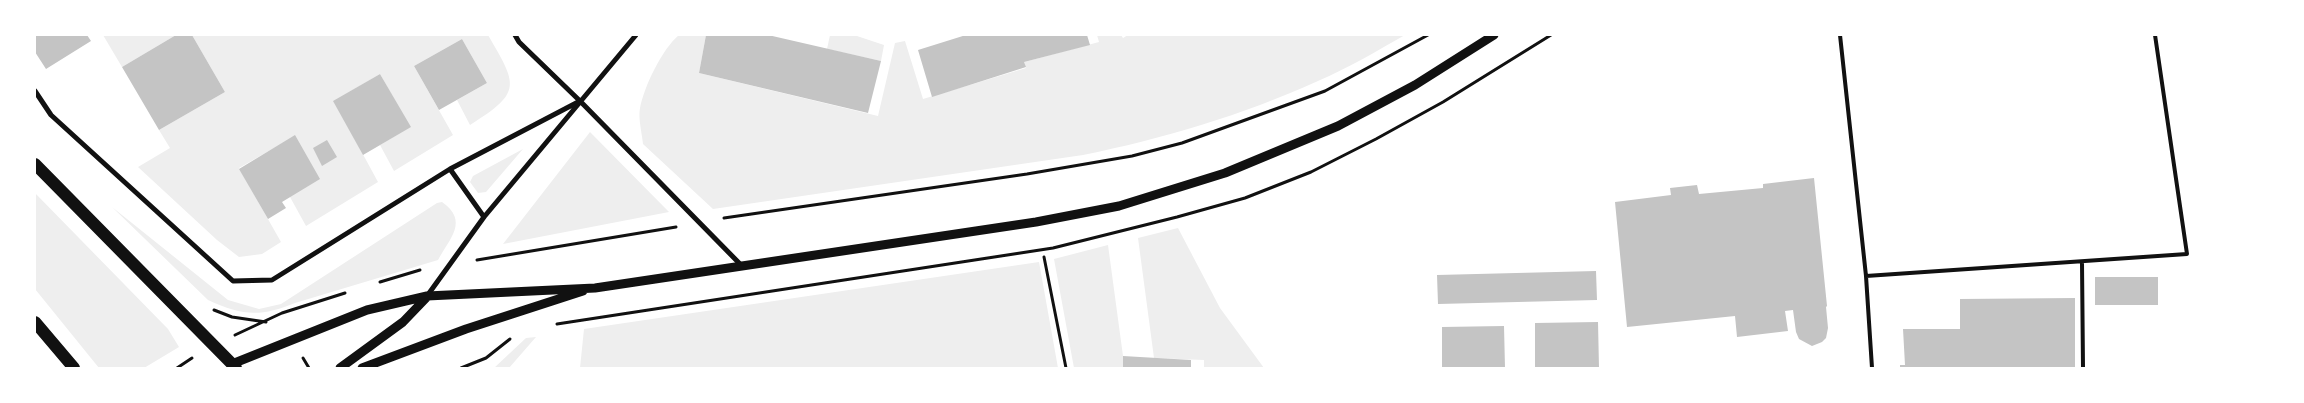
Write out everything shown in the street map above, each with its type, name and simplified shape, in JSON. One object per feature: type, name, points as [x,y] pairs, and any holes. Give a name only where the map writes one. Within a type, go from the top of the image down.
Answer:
[{"type":"main road","points":[[35,164],[230,367]]},
{"type":"main road","points":[[35,322],[74,368]]},
{"type":"street","points":[[515,35],[519,42],[580,101],[742,266]]},
{"type":"street","points":[[340,368],[403,322],[427,296],[484,217],[636,35]]},
{"type":"street","points":[[230,367],[367,310],[427,296],[595,288],[1036,222],[1119,206],[1225,173],[1338,126],[1414,86],[1494,35]]},
{"type":"street","points":[[35,91],[51,115],[233,281],[272,280],[450,169],[580,101]]},
{"type":"street","points":[[450,169],[484,217]]},
{"type":"street","points":[[362,368],[466,329],[595,288]]},
{"type":"lane","points":[[1840,35],[1866,276],[1872,368]]},
{"type":"lane","points":[[1866,276],[2187,254],[2155,35]]},
{"type":"lane","points":[[2082,262],[2083,368]]},
{"type":"path","points":[[715,219],[1028,174],[1132,156],[1182,143],[1325,91],[1428,35]]},
{"type":"path","points":[[491,258],[682,226]]},
{"type":"path","points":[[1044,257],[1066,368]]},
{"type":"path","points":[[176,368],[189,360]]},
{"type":"shaded area","points":[[103,35],[176,35],[122,67]]},
{"type":"shaded area","points":[[192,35],[488,35],[505,66],[510,86],[507,95],[499,104],[470,125],[457,100],[487,83],[462,39],[414,66],[453,135],[394,171],[380,145],[410,127],[380,74],[334,101],[378,182],[306,226],[290,197],[295,136],[239,168],[281,242],[262,254],[239,257],[217,240],[138,167],[170,148],[159,130],[225,92]]},
{"type":"shaded area","points":[[679,35],[706,35],[699,73],[878,116],[895,43],[905,41],[923,99],[1026,68],[1024,62],[1099,42],[1097,35],[1121,35],[1123,38],[1128,35],[1405,35],[1340,71],[1290,93],[1261,105],[1172,134],[1083,155],[713,209],[643,144],[639,117],[642,99],[660,59],[666,49]]},
{"type":"shaded area","points":[[830,35],[854,35],[884,45],[881,61],[827,49]]},
{"type":"shaded area","points":[[590,132],[669,212],[503,244]]},
{"type":"shaded area","points":[[523,149],[486,192],[478,193],[470,182],[473,176]]},
{"type":"shaded area","points":[[35,193],[168,329],[179,347],[144,368],[99,368],[35,289]]},
{"type":"shaded area","points":[[442,202],[450,209],[456,223],[452,237],[438,260],[283,308],[252,313],[231,309],[208,300],[112,207],[228,300],[259,309],[281,304],[437,203]]},
{"type":"shaded area","points":[[1178,228],[1220,308],[1264,368],[1204,368],[1204,360],[1154,358],[1138,238]]},
{"type":"shaded area","points":[[1108,245],[1123,368],[1074,368],[1054,259]]},
{"type":"shaded area","points":[[1039,262],[1058,368],[580,368],[584,329]]},
{"type":"shaded area","points":[[536,337],[509,368],[494,368],[526,338]]},
{"type":"building","points":[[35,35],[87,35],[91,41],[46,69],[35,52]]},
{"type":"building","points":[[176,35],[192,35],[225,92],[159,130],[122,67]]},
{"type":"building","points":[[706,35],[768,35],[881,61],[868,113],[699,73]]},
{"type":"building","points":[[966,35],[1087,35],[1090,45],[1024,62],[1026,67],[932,97],[918,50]]},
{"type":"building","points":[[462,39],[487,83],[439,110],[414,66]]},
{"type":"building","points":[[380,74],[411,127],[363,155],[333,101]]},
{"type":"building","points":[[295,135],[320,179],[282,202],[286,208],[268,219],[239,169]]},
{"type":"building","points":[[327,140],[337,157],[322,166],[313,148]]},
{"type":"building","points":[[1814,178],[1827,306],[1828,328],[1826,338],[1822,342],[1812,346],[1799,339],[1796,332],[1793,310],[1785,311],[1788,331],[1737,337],[1735,316],[1627,327],[1615,202],[1671,195],[1670,188],[1697,185],[1699,194],[1763,188],[1763,184]]},
{"type":"building","points":[[1596,271],[1597,300],[1438,304],[1437,275]]},
{"type":"building","points":[[2095,277],[2158,277],[2158,305],[2095,305]]},
{"type":"building","points":[[2075,298],[2075,368],[1900,368],[1900,365],[1905,365],[1903,329],[1960,329],[1960,299]]},
{"type":"building","points":[[1598,322],[1599,368],[1535,368],[1535,323]]},
{"type":"building","points":[[1504,326],[1505,368],[1442,368],[1442,327]]},
{"type":"building","points":[[1123,356],[1191,360],[1191,368],[1123,368]]}]
